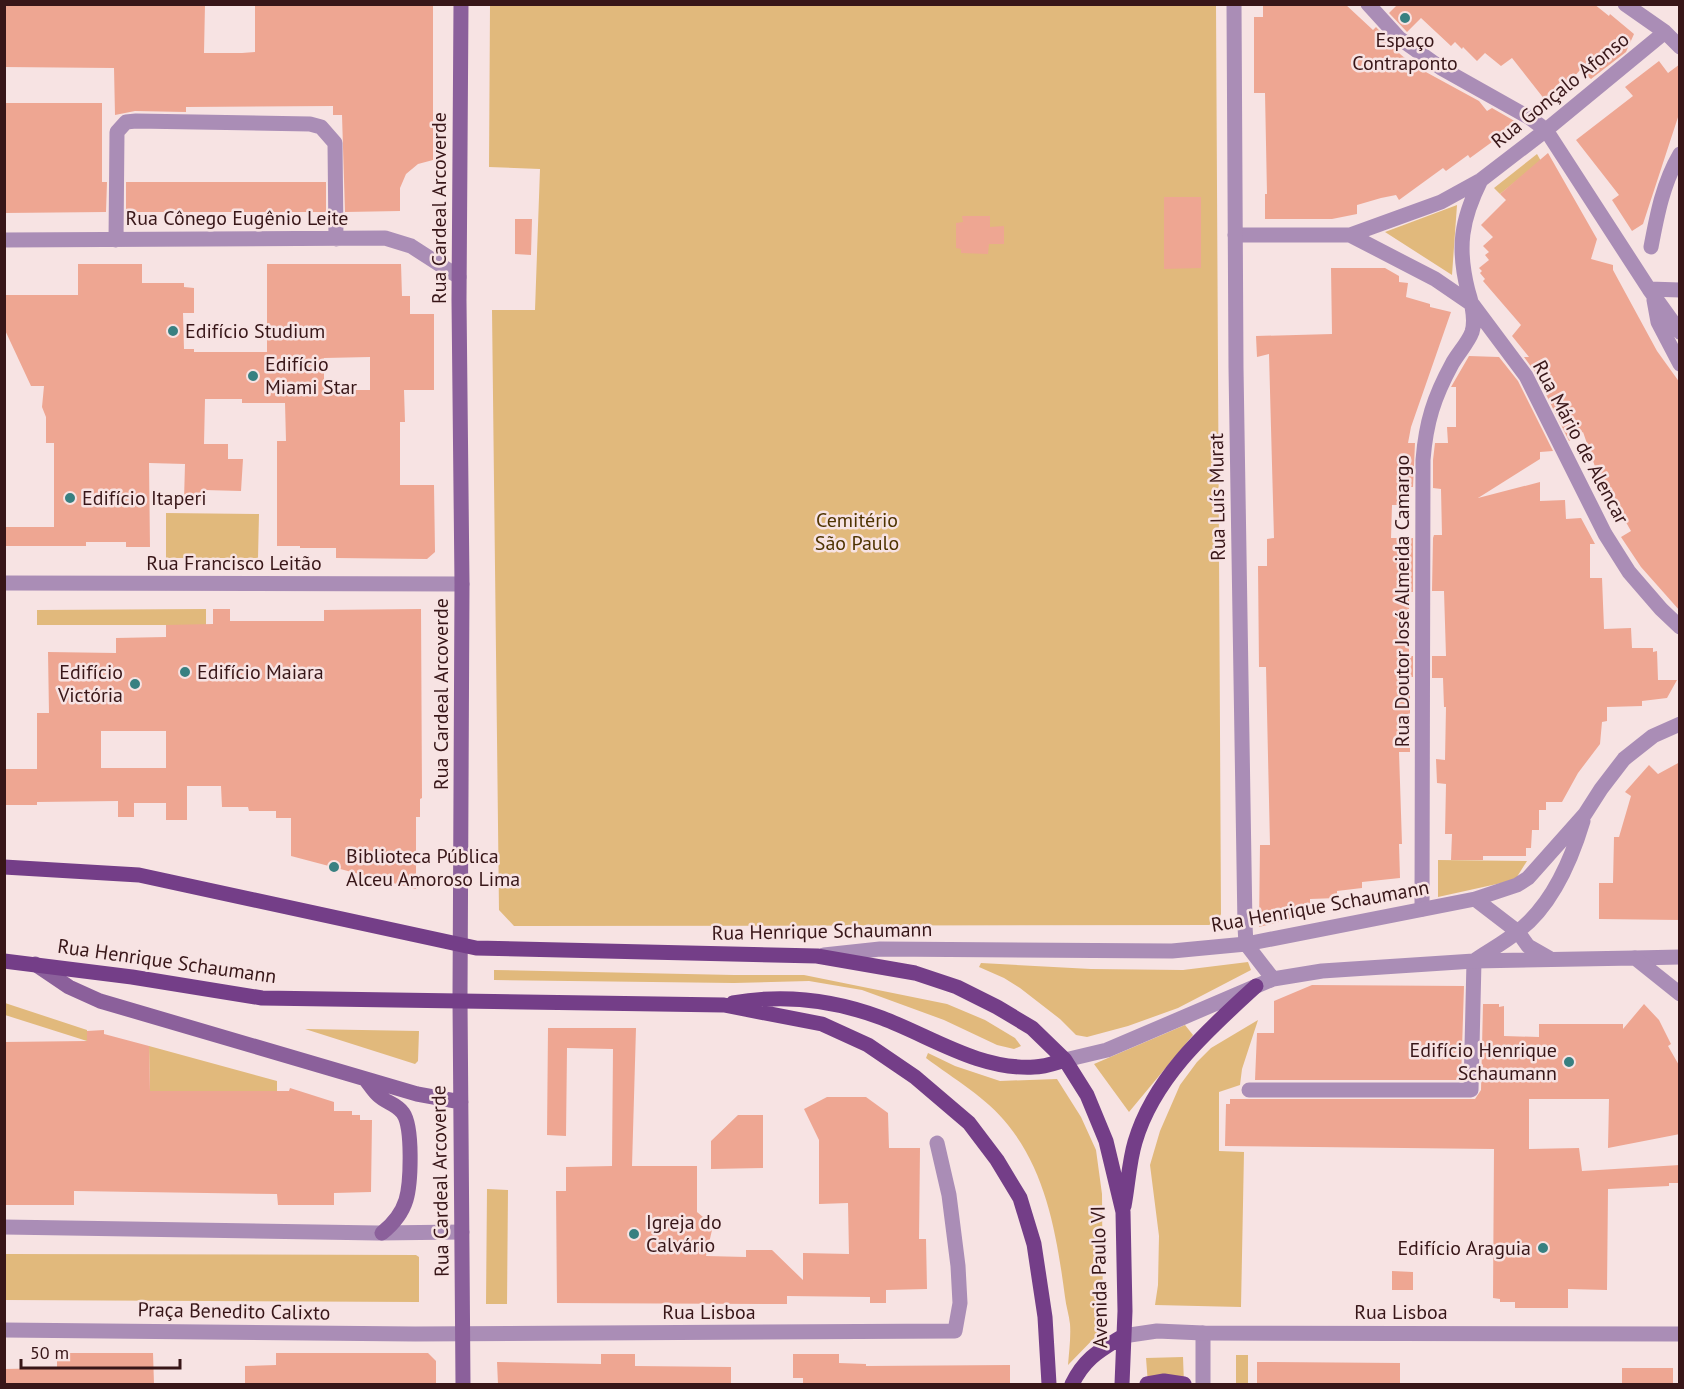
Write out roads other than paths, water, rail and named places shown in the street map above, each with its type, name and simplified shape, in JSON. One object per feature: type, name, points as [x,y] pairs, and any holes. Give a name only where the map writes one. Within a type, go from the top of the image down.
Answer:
[{"type":"main road","name":"Rua Cardeal Arcoverde","points":[[461,4],[460,1102],[463,1384]]},
{"type":"main road","name":"Rua Henrique Schaumann","points":[[4,867],[139,875],[476,948],[817,956]]},
{"type":"main road","name":"Avenida Paulo VI","points":[[817,956],[915,973],[957,987],[1032,1028],[1065,1060],[1087,1095],[1107,1142],[1123,1212],[1125,1311],[1122,1384]]},
{"type":"main road","name":"Rua Henrique Schaumann","points":[[4,961],[262,998],[724,1005]]},
{"type":"main road","name":"Rua Henrique Schaumann","points":[[35,964],[69,987],[100,1001],[366,1080],[417,1094],[460,1102]]},
{"type":"main road","points":[[1123,1212],[1134,1142],[1151,1104],[1173,1069],[1210,1028],[1256,986]]},
{"type":"main road","points":[[724,1005],[772,998],[840,1005],[882,1018],[983,1062],[1036,1067],[1065,1060]]},
{"type":"main road","points":[[724,1005],[822,1024],[850,1037],[915,1077],[969,1123],[997,1160],[1020,1198],[1034,1244],[1045,1317],[1048,1384]]},
{"type":"main road","points":[[366,1080],[379,1096],[396,1104],[405,1116],[410,1145],[410,1175],[406,1201],[396,1218],[382,1233]]},
{"type":"main road","points":[[1072,1384],[1082,1366],[1093,1355],[1123,1336]]},
{"type":"main road","points":[[1147,1384],[1164,1381],[1184,1384]]},
{"type":"street","name":"Rua Luís Murat","points":[[1234,4],[1235,235],[1246,944]]},
{"type":"street","points":[[1368,4],[1399,38],[1441,68],[1530,118],[1546,130],[1651,292],[1680,332]]},
{"type":"street","points":[[1624,4],[1665,32],[1680,47]]},
{"type":"street","name":"Rua Gonçalo Afonso","points":[[1350,235],[1441,202],[1480,180],[1546,130],[1665,32]]},
{"type":"street","points":[[116,240],[117,132],[126,122],[136,121],[309,124],[321,127],[335,143],[336,239]]},
{"type":"street","points":[[1651,247],[1657,211],[1680,154]]},
{"type":"street","points":[[1473,305],[1466,276],[1462,236],[1464,218],[1480,180]]},
{"type":"street","name":"Rua Mário de Alencar","points":[[1235,235],[1350,235],[1435,279],[1473,305],[1526,376],[1605,534],[1629,572],[1680,627]]},
{"type":"street","name":"Rua Cônego Eugênio Leite","points":[[4,240],[385,238],[411,246],[459,277]]},
{"type":"street","points":[[1651,292],[1680,290]]},
{"type":"street","points":[[1651,292],[1658,322],[1680,364]]},
{"type":"street","name":"Rua Doutor José Almeida Camargo","points":[[1422,909],[1423,460],[1425,434],[1432,405],[1452,364],[1472,331],[1473,305]]},
{"type":"street","points":[[1472,331],[1489,326]]},
{"type":"street","name":"Rua Francisco Leitão","points":[[4,583],[462,584]]},
{"type":"street","points":[[1474,961],[1518,932],[1541,909],[1569,860],[1585,814],[1600,789],[1624,759],[1653,736],[1680,724]]},
{"type":"street","name":"Rua Henrique Schaumann","points":[[817,956],[880,949],[1172,951],[1246,944],[1475,899],[1517,885],[1539,869],[1585,814]]},
{"type":"street","points":[[1475,899],[1518,932],[1528,946],[1550,958]]},
{"type":"street","points":[[1246,944],[1273,979]]},
{"type":"street","points":[[1065,1060],[1107,1050],[1273,979],[1322,971],[1474,961],[1680,957]]},
{"type":"street","points":[[1635,958],[1680,994]]},
{"type":"street","points":[[1249,1090],[1472,1090],[1474,961]]},
{"type":"street","name":"Rua Lisboa","points":[[463,1334],[955,1331],[960,1302],[958,1266],[949,1195],[937,1143]]},
{"type":"street","points":[[4,1227],[382,1233],[462,1232]]},
{"type":"street","name":"Praça Benedito Calixto","points":[[4,1330],[463,1334]]},
{"type":"street","name":"Rua Lisboa","points":[[1123,1336],[1157,1331],[1680,1334]]},
{"type":"street","points":[[1203,1333],[1203,1384]]},
{"type":"place","name":"Espaço Contraponto","points":[[1405,18]]},
{"type":"place","name":"Edifício Studium","points":[[173,331]]},
{"type":"place","name":"Edifício Miami Star","points":[[253,376]]},
{"type":"place","name":"Edifício Itaperi","points":[[70,498]]},
{"type":"place","name":"Edifício Maiara","points":[[185,672]]},
{"type":"place","name":"Edifício Victória","points":[[135,684]]},
{"type":"place","name":"Biblioteca Pública Alceu Amoroso Lima","points":[[334,867]]},
{"type":"place","name":"Edifício Henrique Schaumann","points":[[1569,1062]]},
{"type":"place","name":"Igreja do Calvário","points":[[634,1234]]},
{"type":"place","name":"Edifício Araguia","points":[[1543,1248]]},
{"type":"park label","name":"Cemitério São Paulo","points":[[857,532]]}]
